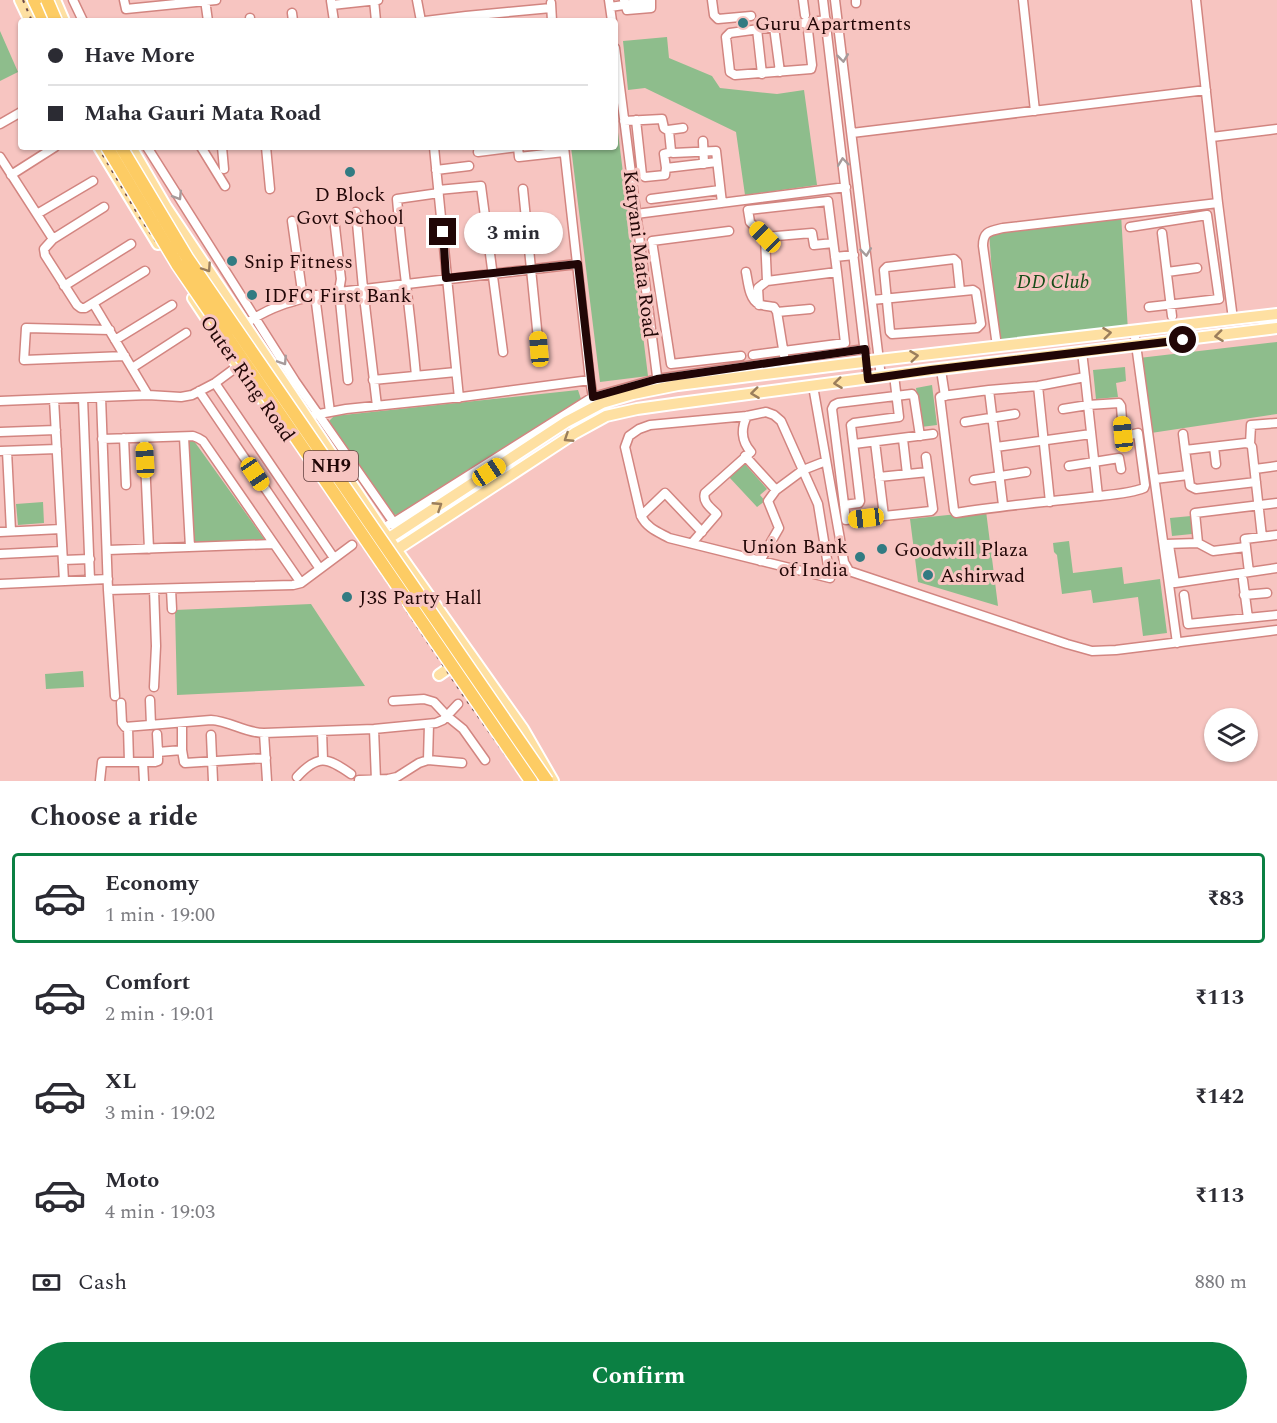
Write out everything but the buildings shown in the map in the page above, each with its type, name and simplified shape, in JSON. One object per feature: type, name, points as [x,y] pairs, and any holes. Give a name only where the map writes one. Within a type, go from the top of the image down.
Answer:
[{"type":"highway","points":[[34,0],[43,18]]},
{"type":"highway","points":[[47,0],[60,18]]},
{"type":"highway","name":"Outer Ring Road","points":[[109,150],[177,264],[529,781]]},
{"type":"highway","name":"Outer Ring Road","points":[[123,150],[188,259],[547,781]]},
{"type":"main road","points":[[20,0],[29,18]]},
{"type":"main road","points":[[55,0],[61,18]]},
{"type":"main road","name":"Outer Ring Road","points":[[101,150],[166,258],[238,366],[529,781]]},
{"type":"main road","name":"Outer Ring Road","points":[[133,150],[166,207],[245,324],[312,415],[315,429],[396,550],[523,729],[554,781]]},
{"type":"main road","points":[[117,177],[141,164]]},
{"type":"main road","points":[[389,538],[396,527],[526,448],[594,402],[602,403],[658,384],[678,385],[785,367],[867,362],[1277,314]]},
{"type":"main road","points":[[396,550],[575,433],[606,416],[680,403],[1277,328]]},
{"type":"main road","points":[[293,443],[315,429]]},
{"type":"main road","points":[[526,448],[533,460]]},
{"type":"main road","points":[[457,679],[477,665]]},
{"type":"main road","points":[[439,675],[449,668]]},
{"type":"street","points":[[73,0],[82,18]]},
{"type":"street","points":[[124,0],[126,9],[144,3],[216,0]]},
{"type":"street","points":[[334,18],[331,2],[375,0],[376,18]]},
{"type":"street","points":[[417,0],[420,18]]},
{"type":"street","points":[[712,0],[714,15],[718,19],[751,16]]},
{"type":"street","points":[[803,0],[806,18],[812,67],[808,70],[732,74],[729,69],[726,37],[728,34],[774,27],[806,18],[826,20]]},
{"type":"street","points":[[824,0],[868,379]]},
{"type":"street","points":[[836,0],[881,377]]},
{"type":"street","points":[[1023,0],[1035,111]]},
{"type":"street","points":[[1196,0],[1233,319]]},
{"type":"street","points":[[205,1],[208,18]]},
{"type":"street","points":[[612,18],[609,3],[648,1]]},
{"type":"street","points":[[484,18],[502,17],[551,5],[552,18]]},
{"type":"street","points":[[774,27],[780,72]]},
{"type":"street","points":[[757,29],[762,74]]},
{"type":"street","name":"Katyani Mata Road","points":[[618,76],[658,384]]},
{"type":"street","points":[[852,134],[1206,90]]},
{"type":"street","points":[[0,124],[18,114]]},
{"type":"street","points":[[0,129],[18,118]]},
{"type":"street","points":[[624,121],[662,119],[664,128],[668,130],[672,152]]},
{"type":"street","points":[[636,120],[643,176],[665,175],[664,154],[716,151],[722,203]]},
{"type":"street","points":[[668,130],[683,128]]},
{"type":"street","points":[[1212,137],[1277,129]]},
{"type":"street","points":[[703,141],[704,164]]},
{"type":"street","points":[[11,175],[51,150]]},
{"type":"street","points":[[149,150],[255,317],[291,384]]},
{"type":"street","points":[[203,150],[225,186]]},
{"type":"street","points":[[222,150],[224,169]]},
{"type":"street","points":[[266,150],[270,189]]},
{"type":"street","points":[[434,150],[459,398]]},
{"type":"street","points":[[478,153],[498,150]]},
{"type":"street","points":[[381,528],[396,527],[594,402],[564,150],[519,157],[518,150]]},
{"type":"street","points":[[0,157],[53,239]]},
{"type":"street","points":[[666,168],[717,162]]},
{"type":"street","points":[[436,170],[469,166]]},
{"type":"street","points":[[37,214],[93,181]]},
{"type":"street","points":[[416,376],[397,199],[481,186],[503,352]]},
{"type":"street","points":[[636,214],[846,187]]},
{"type":"street","points":[[523,189],[539,349]]},
{"type":"street","points":[[651,199],[720,190]]},
{"type":"street","points":[[753,355],[845,343],[828,201],[748,210],[750,222],[765,237],[766,281]]},
{"type":"street","points":[[997,346],[983,246],[983,238],[988,231],[1218,203]]},
{"type":"street","points":[[104,207],[53,239],[44,249],[45,255],[64,286],[77,305],[85,308],[145,271]]},
{"type":"street","points":[[356,212],[376,406]]},
{"type":"street","points":[[1130,226],[1207,215],[1219,298],[1149,308]]},
{"type":"street","points":[[334,218],[342,279],[339,291],[348,380]]},
{"type":"street","points":[[292,221],[303,298]]},
{"type":"street","points":[[729,231],[652,241],[671,364],[741,356]]},
{"type":"street","points":[[765,237],[812,233],[814,245],[833,243]]},
{"type":"street","points":[[1162,233],[1172,316]]},
{"type":"street","points":[[64,286],[131,244]]},
{"type":"street","points":[[835,257],[854,255]]},
{"type":"street","points":[[872,300],[886,298],[973,290],[976,292],[981,324],[978,328],[892,334],[890,332],[886,298],[884,270],[887,267],[953,259],[957,262],[960,291]]},
{"type":"street","points":[[245,324],[279,305],[315,295],[578,264]]},
{"type":"street","points":[[1167,272],[1197,268]]},
{"type":"street","points":[[746,272],[754,301],[759,305],[774,307],[777,312],[785,367]]},
{"type":"street","points":[[759,305],[758,288],[766,281],[837,272]]},
{"type":"street","points":[[315,295],[330,412]]},
{"type":"street","points":[[93,303],[148,395]]},
{"type":"street","points":[[115,340],[172,305]]},
{"type":"street","points":[[777,312],[810,309]]},
{"type":"street","points":[[650,324],[665,322]]},
{"type":"street","points":[[110,330],[26,328],[24,360],[125,356]]},
{"type":"street","points":[[1134,330],[1166,544],[1177,643]]},
{"type":"street","points":[[132,368],[186,333]]},
{"type":"street","points":[[658,384],[725,369],[785,367],[865,349]]},
{"type":"street","points":[[1082,352],[1098,496]]},
{"type":"street","points":[[724,358],[725,369]]},
{"type":"street","points":[[0,402],[148,395],[181,397],[192,395],[238,366]]},
{"type":"street","points":[[941,370],[945,396]]},
{"type":"street","points":[[374,380],[456,372]]},
{"type":"street","points":[[844,505],[860,501],[851,425],[852,423],[899,417],[894,375]]},
{"type":"street","points":[[1063,409],[1116,403],[1121,406],[1123,434],[1138,433],[1145,485],[1142,489],[954,512],[940,398],[989,390],[1038,386],[1085,377]]},
{"type":"street","points":[[408,543],[312,415],[590,380]]},
{"type":"street","points":[[214,383],[334,558]]},
{"type":"street","points":[[813,386],[844,562],[849,571],[1092,651],[1277,630]]},
{"type":"street","points":[[1038,386],[1050,502]]},
{"type":"street","points":[[989,390],[1003,505]]},
{"type":"street","points":[[199,391],[320,568]]},
{"type":"street","points":[[920,436],[914,397],[910,393],[834,405],[832,409],[847,520],[933,509],[926,457]]},
{"type":"street","points":[[101,397],[108,590],[118,699],[122,723],[125,727],[209,720],[222,721],[249,731],[264,733],[374,729],[436,723],[443,720],[458,704]]},
{"type":"street","points":[[83,398],[90,580]]},
{"type":"street","points":[[54,399],[64,581]]},
{"type":"street","points":[[766,412],[781,421],[818,504],[830,578],[669,538],[651,528],[641,516],[625,447],[629,435],[650,426],[747,416],[766,412]]},
{"type":"street","points":[[965,422],[1015,414]]},
{"type":"street","points":[[692,543],[717,514],[705,501],[705,493],[751,452],[743,436],[743,425],[747,416]]},
{"type":"street","points":[[1262,537],[1250,444],[1251,425],[1277,423]]},
{"type":"street","points":[[0,432],[56,430]]},
{"type":"street","points":[[996,447],[1091,434]]},
{"type":"street","points":[[1184,434],[1190,486],[1196,489],[1256,482]]},
{"type":"street","points":[[854,444],[933,435]]},
{"type":"street","points":[[102,439],[193,436],[203,441],[301,583]]},
{"type":"street","points":[[184,437],[190,547]]},
{"type":"street","points":[[124,438],[126,485]]},
{"type":"street","points":[[144,438],[149,549]]},
{"type":"street","points":[[903,439],[907,474]]},
{"type":"street","points":[[875,442],[884,516]]},
{"type":"street","points":[[1185,450],[1250,444]]},
{"type":"street","points":[[1214,447],[1216,464]]},
{"type":"street","points":[[11,531],[4,491],[4,451],[57,449]]},
{"type":"street","points":[[745,456],[776,490]]},
{"type":"street","points":[[1070,466],[1119,458],[1121,469]]},
{"type":"street","points":[[760,561],[779,528],[768,501],[776,490],[803,470],[826,461]]},
{"type":"street","points":[[839,466],[857,464]]},
{"type":"street","points":[[1255,469],[1277,466]]},
{"type":"street","points":[[879,477],[928,472]]},
{"type":"street","points":[[974,480],[1026,472]]},
{"type":"street","points":[[1155,479],[1188,475]]},
{"type":"street","points":[[641,516],[666,493],[702,532]]},
{"type":"street","points":[[1198,543],[1195,513],[1277,502]]},
{"type":"street","points":[[0,532],[61,529]]},
{"type":"street","points":[[1249,572],[1245,539],[1277,535]]},
{"type":"street","points":[[1166,544],[1198,543],[1213,551],[1246,546]]},
{"type":"street","points":[[108,550],[273,544]]},
{"type":"street","points":[[1166,544],[1175,583],[1277,568]]},
{"type":"street","points":[[108,590],[293,585],[301,583],[352,545]]},
{"type":"street","points":[[0,554],[62,555],[90,559]]},
{"type":"street","points":[[0,584],[108,579]]},
{"type":"street","points":[[1243,580],[1248,618]]},
{"type":"street","points":[[154,589],[156,646],[154,687]]},
{"type":"street","points":[[171,589],[172,609]]},
{"type":"street","points":[[1244,595],[1267,592]]},
{"type":"street","points":[[1184,595],[1188,624],[1277,615]]},
{"type":"street","points":[[393,701],[424,699],[434,702],[463,729],[485,760]]},
{"type":"street","points":[[150,700],[152,725]]},
{"type":"street","points":[[182,723],[182,750],[185,763],[266,758]]},
{"type":"street","points":[[428,760],[429,724]]},
{"type":"street","points":[[128,727],[129,762]]},
{"type":"street","points":[[374,729],[376,780]]},
{"type":"street","points":[[322,731],[323,760]]},
{"type":"street","points":[[264,733],[267,781]]},
{"type":"street","points":[[100,781],[102,762],[156,762],[158,759],[157,734]]},
{"type":"street","points":[[211,735],[213,781]]},
{"type":"street","points":[[158,752],[182,750]]},
{"type":"street","points":[[297,777],[311,763],[323,760],[333,762],[351,774]]},
{"type":"street","points":[[359,780],[398,777],[419,763],[428,760],[462,763]]},
{"type":"street","points":[[143,762],[144,781]]},
{"type":"green space","points":[[0,31],[18,72],[0,81]]},
{"type":"green space","points":[[667,37],[669,58],[712,76],[720,88],[777,94],[804,90],[817,185],[745,195],[736,132],[645,88],[628,90],[623,41]]},
{"type":"green space","points":[[618,132],[648,376],[600,382],[571,150],[618,150]]},
{"type":"green space","name":"DD Club","points":[[1121,214],[1128,331],[997,346],[989,231]]},
{"type":"green space","points":[[1277,342],[1277,414],[1151,433],[1139,358]]},
{"type":"green space","points":[[1125,367],[1126,381],[1116,383],[1118,397],[1096,399],[1093,370]]},
{"type":"green space","points":[[932,385],[937,425],[921,427],[916,388]]},
{"type":"green space","points":[[578,390],[581,399],[408,513],[394,515],[329,421],[334,416]]},
{"type":"green space","points":[[185,440],[194,441],[265,540],[190,542]]},
{"type":"green space","points":[[744,463],[767,489],[760,495],[765,501],[757,507],[729,477]]},
{"type":"green space","points":[[43,502],[44,523],[18,525],[16,504]]},
{"type":"green space","points":[[986,511],[998,606],[918,582],[910,519]]},
{"type":"green space","points":[[1191,516],[1192,534],[1172,536],[1170,518]]},
{"type":"green space","points":[[1069,541],[1073,573],[1122,567],[1124,584],[1160,579],[1167,633],[1143,636],[1138,597],[1093,603],[1091,590],[1062,594],[1057,555],[1054,552],[1053,543]]},
{"type":"green space","points":[[311,604],[365,686],[177,695],[175,610]]},
{"type":"green space","points":[[83,671],[84,687],[46,689],[45,674]]},
{"type":"railway","points":[[23,0],[31,18]]},
{"type":"railway","points":[[100,150],[140,218],[465,698],[524,781]]},
{"type":"place","name":"Guru Apartments","points":[[743,23]]},
{"type":"place","name":"D Block Govt School","points":[[350,172]]},
{"type":"place","name":"Snip Fitness","points":[[232,261]]},
{"type":"place","name":"IDFC First Bank","points":[[252,295]]},
{"type":"place","name":"Goodwill Plaza","points":[[882,549]]},
{"type":"place","name":"Union Bank of India","points":[[860,557]]},
{"type":"place","name":"Ashirwad","points":[[928,575]]},
{"type":"place","name":"J3S Party Hall","points":[[347,597]]},
{"type":"route","points":[[443,232],[446,278],[578,264],[593,397],[657,379],[865,349],[868,379],[1183,340]]}]
